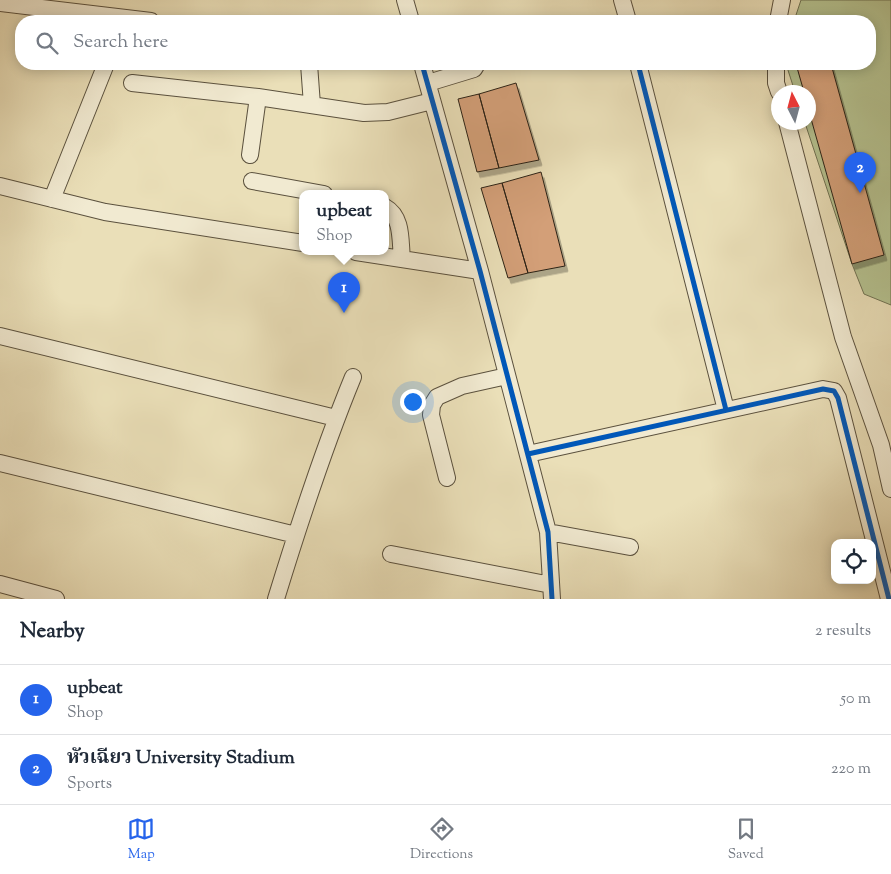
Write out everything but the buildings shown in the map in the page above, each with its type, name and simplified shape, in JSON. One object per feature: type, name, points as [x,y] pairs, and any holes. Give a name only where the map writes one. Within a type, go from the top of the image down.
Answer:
[{"type":"street","points":[[405,0],[409,15]]},
{"type":"street","points":[[622,0],[626,15]]},
{"type":"street","points":[[779,15],[782,0]]},
{"type":"street","points":[[0,3],[88,15]]},
{"type":"street","points":[[52,199],[104,70]]},
{"type":"street","points":[[310,70],[312,105]]},
{"type":"street","points":[[391,554],[551,592],[548,532],[480,271],[424,70]]},
{"type":"street","points":[[428,83],[471,70]]},
{"type":"street","points":[[640,70],[726,410]]},
{"type":"street","points":[[776,70],[777,85]]},
{"type":"street","points":[[132,83],[258,97],[374,113],[388,112],[432,101]]},
{"type":"street","points":[[250,155],[258,97]]},
{"type":"street","points":[[789,130],[843,336],[886,444],[891,489]]},
{"type":"street","points":[[252,181],[302,190]]},
{"type":"street","points":[[0,186],[105,212],[299,242]]},
{"type":"street","points":[[389,210],[396,216],[398,222],[402,259]]},
{"type":"street","points":[[376,255],[480,271]]},
{"type":"street","points":[[0,336],[336,418]]},
{"type":"street","points":[[447,478],[431,415],[432,405],[437,396],[462,386],[507,376]]},
{"type":"street","points":[[276,599],[336,418],[353,377]]},
{"type":"street","points":[[528,454],[823,389],[834,391],[840,407],[888,599]]},
{"type":"street","points":[[0,463],[296,534]]},
{"type":"street","points":[[548,532],[630,547]]},
{"type":"street","points":[[0,584],[56,599]]},
{"type":"green space","points":[[801,0],[891,0],[891,305],[864,294],[852,264],[807,130],[816,130],[816,85],[793,85],[788,70],[876,70],[876,15],[796,15]]},
{"type":"cycle path","points":[[424,70],[480,271],[548,532],[552,599]]},
{"type":"cycle path","points":[[640,70],[726,410]]},
{"type":"cycle path","points":[[528,454],[823,389],[834,391],[838,398],[889,599]]},
{"type":"place","name":"หัวเฉียว University Stadium","points":[[860,193]]},
{"type":"place","name":"upbeat","points":[[344,313]]}]
